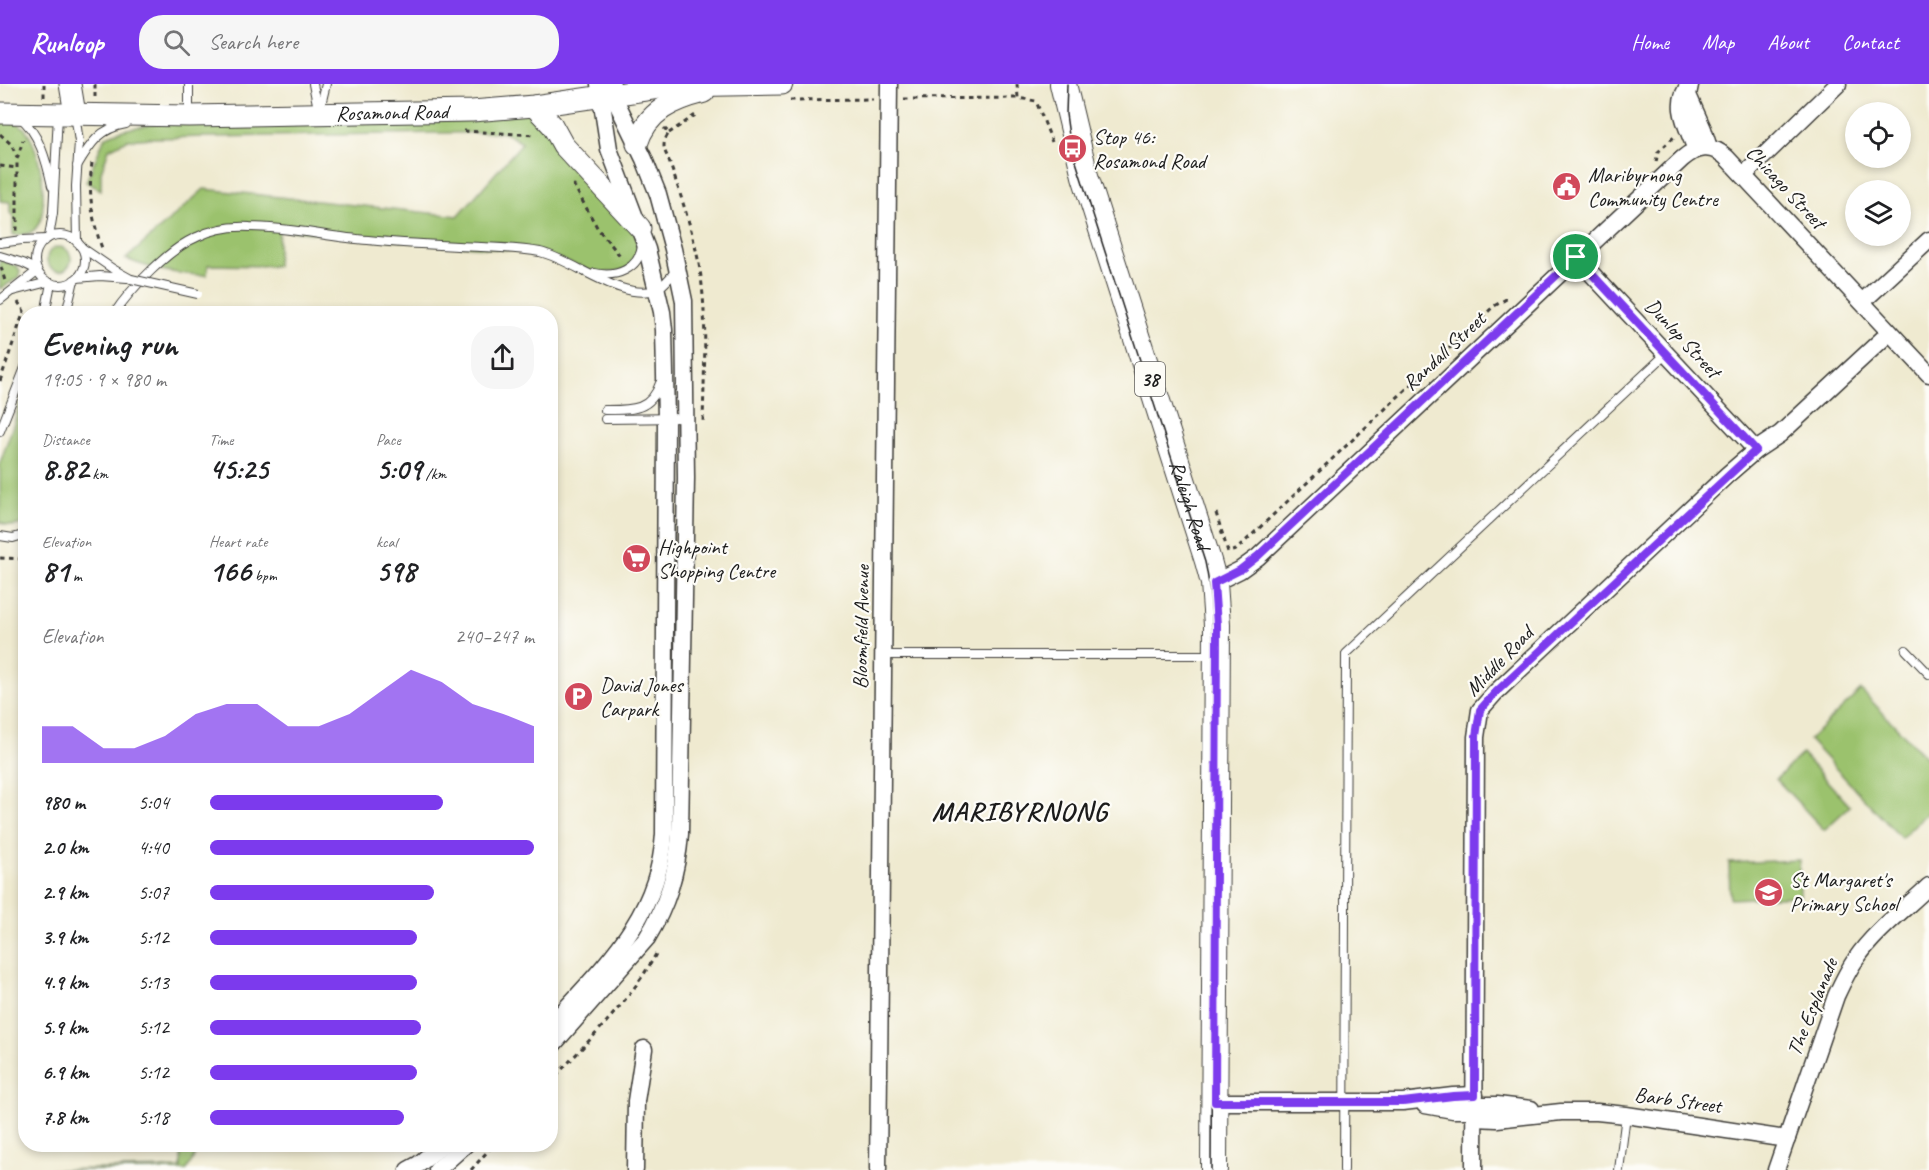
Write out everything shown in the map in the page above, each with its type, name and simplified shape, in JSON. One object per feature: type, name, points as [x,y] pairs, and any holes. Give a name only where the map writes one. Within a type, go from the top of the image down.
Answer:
[{"type":"main road","name":"Raleigh Road","points":[[1045,84],[1084,176]]},
{"type":"main road","name":"Raleigh Road","points":[[1063,84],[1084,176],[1214,583],[1217,655],[1215,1170]]},
{"type":"street","points":[[57,84],[67,114]]},
{"type":"street","points":[[67,114],[70,84]]},
{"type":"street","name":"Rosamond Road","points":[[3,113],[189,116],[471,111],[534,106],[606,90],[782,84]]},
{"type":"street","name":"Bloomfield Avenue","points":[[878,1170],[889,84]]},
{"type":"street","points":[[1690,84],[1680,103],[1702,149]]},
{"type":"street","points":[[1744,175],[1838,84]]},
{"type":"street","points":[[638,144],[641,131],[646,123],[664,108],[694,94],[728,85]]},
{"type":"street","points":[[558,1017],[632,931],[645,910],[660,869],[673,753],[686,512],[684,301],[678,268],[658,195],[638,144],[606,90]]},
{"type":"street","points":[[558,1039],[636,952],[658,919],[668,896],[678,856],[680,834],[673,753],[664,330],[647,249],[609,149],[606,90]]},
{"type":"street","points":[[534,106],[552,125],[563,145],[640,228]]},
{"type":"street","name":"Chicago Street","points":[[1702,149],[1720,152],[1744,175],[1929,374]]},
{"type":"street","name":"Randall Street","points":[[1214,583],[1240,570],[1258,556],[1682,159],[1702,149]]},
{"type":"street","points":[[1862,302],[1929,240]]},
{"type":"street","name":"Dunlop Street","points":[[1576,257],[1756,450]]},
{"type":"street","name":"Middle Road","points":[[1474,1170],[1476,736],[1480,710],[1517,672],[1756,450],[1780,434],[1889,333]]},
{"type":"street","name":"The Esplanade","points":[[1776,1170],[1845,976],[1856,958],[1870,942],[1929,886]]},
{"type":"street","points":[[635,1170],[636,1101],[644,1049]]},
{"type":"street","name":"Barb Street","points":[[1215,1102],[1403,1102],[1453,1096],[1497,1119],[1562,1112],[1626,1115],[1787,1140]]},
{"type":"street","points":[[408,1170],[433,1152]]},
{"type":"street","points":[[437,1170],[457,1152]]},
{"type":"lane","points":[[77,166],[91,143],[100,133],[109,128],[123,124],[189,116],[189,84]]},
{"type":"lane","points":[[313,84],[319,113]]},
{"type":"lane","points":[[319,113],[326,84]]},
{"type":"lane","points":[[3,113],[20,117],[27,123],[45,163],[54,198]]},
{"type":"lane","points":[[67,114],[78,129],[75,213],[78,244],[84,255],[83,269],[75,279],[68,306]]},
{"type":"lane","points":[[37,270],[36,253],[48,238],[52,226],[67,114]]},
{"type":"lane","points":[[120,306],[147,276],[180,246],[196,237],[227,228],[250,227],[369,240],[528,250],[598,274],[609,275],[620,273],[632,266],[641,254],[640,228]]},
{"type":"lane","points":[[0,243],[62,235],[131,279]]},
{"type":"lane","points":[[0,256],[37,270],[49,283]]},
{"type":"lane","points":[[581,268],[628,290],[643,291],[657,289],[678,268]]},
{"type":"lane","points":[[0,300],[37,270]]},
{"type":"lane","points":[[10,292],[49,283],[63,285],[75,279],[100,276],[131,279],[198,294]]},
{"type":"lane","points":[[46,306],[49,283]]},
{"type":"lane","points":[[1344,1170],[1346,654],[1666,354]]},
{"type":"lane","points":[[665,365],[657,393],[647,404],[605,415],[686,418]]},
{"type":"lane","points":[[0,431],[18,385]]},
{"type":"lane","points":[[0,536],[18,536]]},
{"type":"lane","points":[[1906,650],[1929,674]]},
{"type":"lane","points":[[884,656],[1217,655]]},
{"type":"lane","points":[[1619,1170],[1626,1115]]},
{"type":"path","points":[[1017,84],[1018,98],[1036,101],[1052,142]]},
{"type":"path","points":[[460,131],[532,134],[543,138]]},
{"type":"path","points":[[0,134],[11,144],[17,159]]},
{"type":"path","points":[[1656,164],[1658,152],[1675,136]]},
{"type":"path","points":[[93,160],[90,178],[93,212],[96,232],[104,252]]},
{"type":"path","points":[[0,166],[17,168]]},
{"type":"path","points":[[573,184],[605,240],[632,266]]},
{"type":"path","points":[[1213,504],[1228,552],[1236,550],[1494,306],[1515,295]]},
{"type":"path","points":[[0,558],[18,559]]},
{"type":"path","points":[[471,1170],[487,1152]]},
{"type":"green space","points":[[534,106],[642,242],[629,269],[598,274],[544,253],[279,230],[277,266],[208,265],[207,275],[196,275],[165,271],[126,259],[204,189],[458,216],[522,143],[504,132],[127,140],[109,149],[101,172],[101,190],[86,182],[104,139],[109,135],[189,116]]},
{"type":"green space","points":[[0,120],[15,122],[22,126],[34,145],[38,159],[43,204],[38,225],[27,234],[13,235],[13,214],[10,213],[10,202],[0,201]]},
{"type":"green space","points":[[59,247],[64,248],[70,254],[70,264],[64,270],[59,271],[54,270],[48,264],[47,259],[48,254],[54,248]]},
{"type":"green space","points":[[0,260],[17,266],[20,271],[18,278],[0,289]]},
{"type":"green space","points":[[18,411],[18,525],[16,526],[0,522],[0,463]]},
{"type":"green space","points":[[1861,690],[1929,761],[1929,811],[1901,838],[1809,740]]},
{"type":"green space","points":[[1802,754],[1850,806],[1824,830],[1776,779]]},
{"type":"green space","points":[[1799,860],[1800,896],[1730,899],[1729,863]]},
{"type":"green space","points":[[181,1153],[196,1153],[187,1170],[42,1170],[181,1168]]},
{"type":"tram line","points":[[1067,84],[1066,114],[1070,143],[1205,562],[1209,585],[1213,655],[1211,1170]]},
{"type":"place","name":"Stop 46: Rosamond Road","points":[[1072,149]]},
{"type":"place","name":"Maribyrnong Community Centre","points":[[1567,187]]},
{"type":"place","name":"Highpoint Shopping Centre","points":[[637,559]]},
{"type":"place","name":"David Jones Carpark","points":[[579,697]]},
{"type":"place","name":"St Margaret's Primary School","points":[[1769,892]]},
{"type":"district","name":"MARIBYRNONG","points":[[1020,811]]},
{"type":"route","points":[[1576,257],[1756,450],[1495,693],[1480,710],[1476,736],[1475,1095],[1403,1102],[1215,1102],[1217,625],[1214,583],[1240,570],[1258,556],[1576,257]]}]
